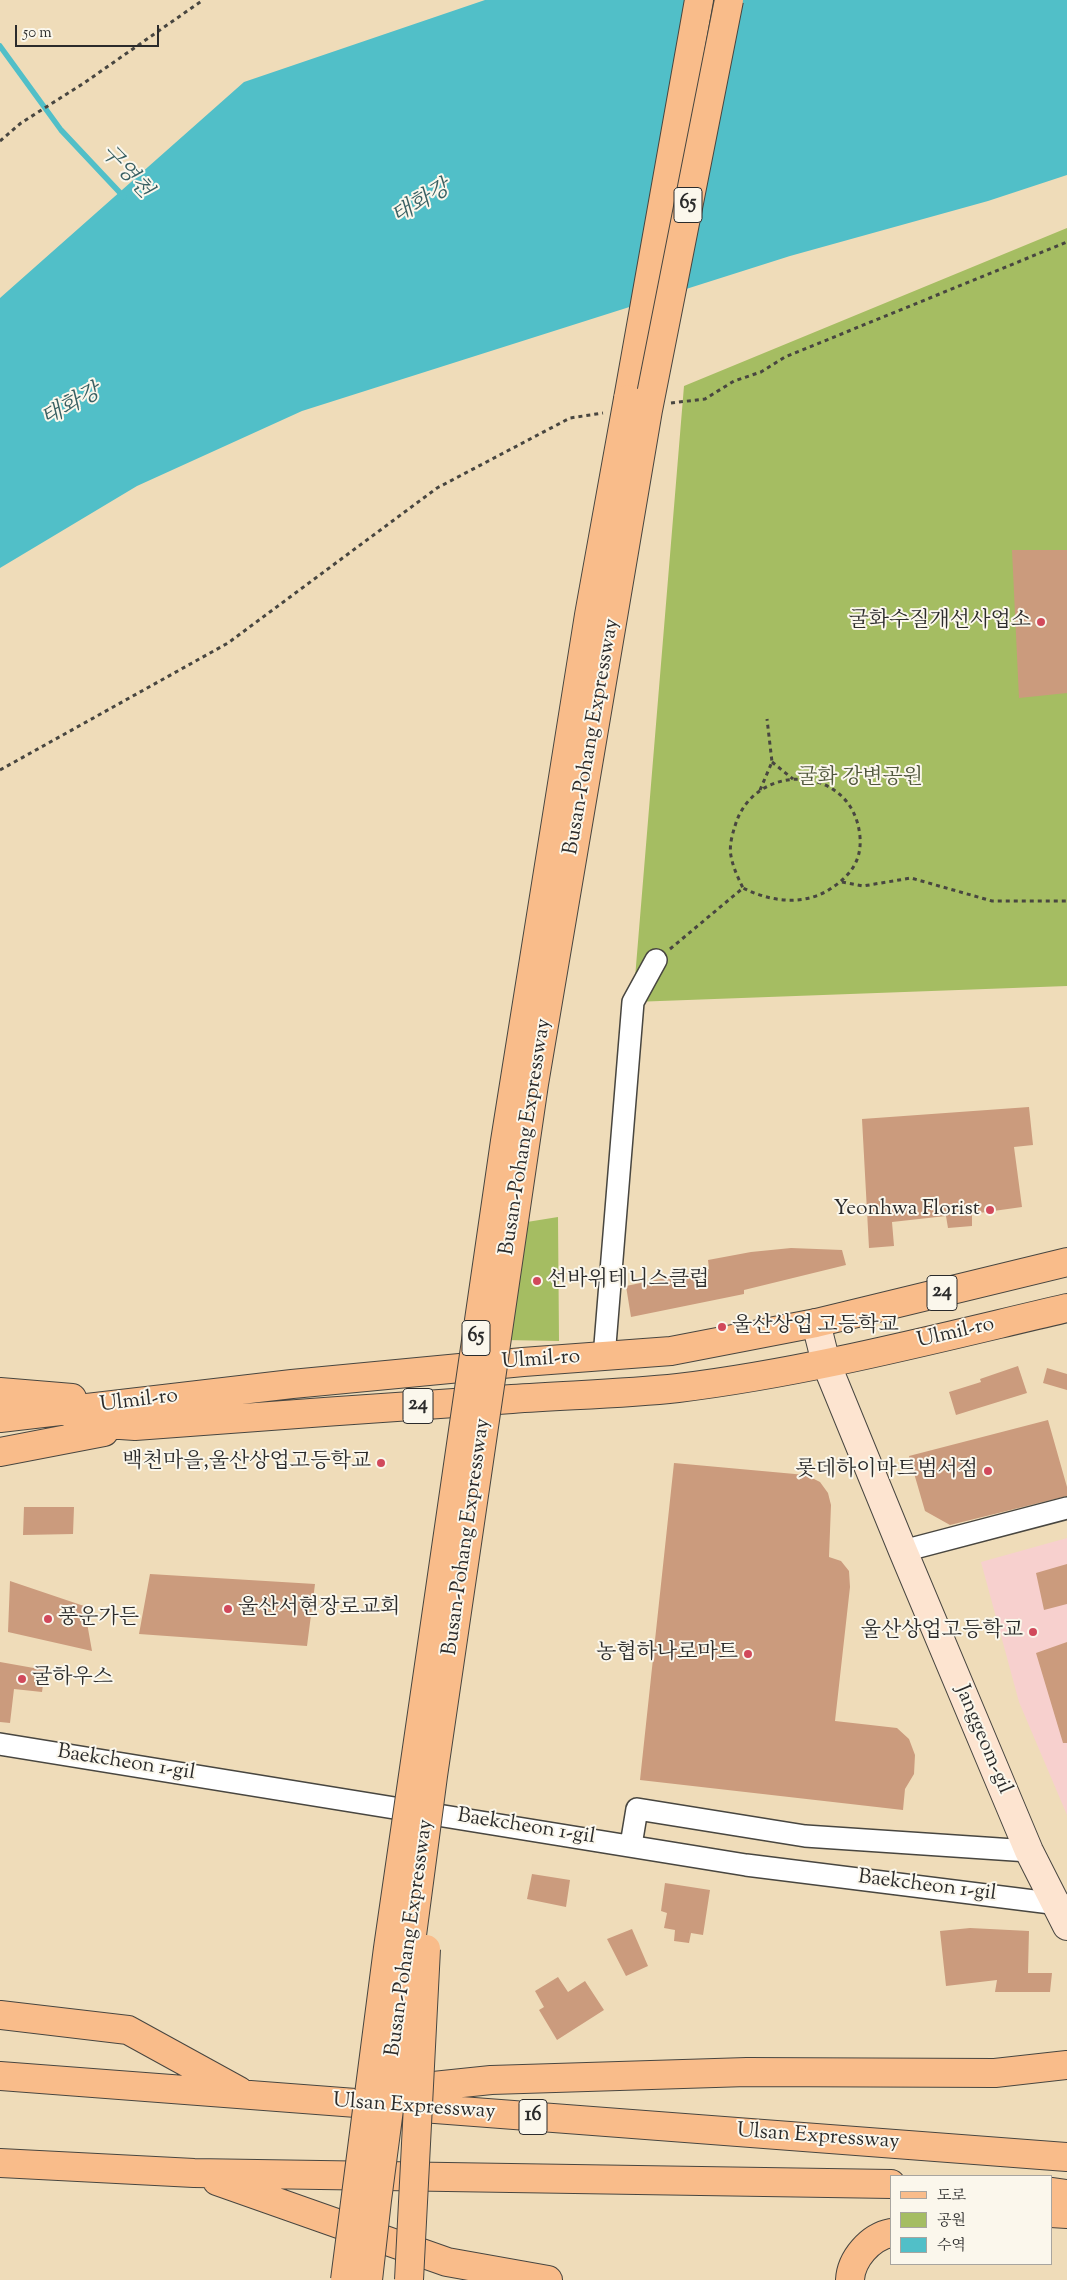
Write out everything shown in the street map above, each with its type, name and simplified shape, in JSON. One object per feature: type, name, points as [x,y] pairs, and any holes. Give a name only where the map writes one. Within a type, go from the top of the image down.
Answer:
[{"type":"main road","name":"Busan-Pohang Expressway","points":[[344,2273],[421,1708],[506,1132],[589,615],[699,0]]},
{"type":"main road","name":"Busan-Pohang Expressway","points":[[368,2280],[433,1776],[535,1075],[648,410],[729,0]]},
{"type":"main road","name":"Ulmil-ro","points":[[133,1415],[292,1384],[523,1362],[672,1351],[816,1324],[1067,1262]]},
{"type":"main road","name":"Ulmil-ro","points":[[4,1417],[133,1415],[513,1399],[602,1395],[679,1388],[768,1374],[900,1348],[1067,1308]]},
{"type":"main road","name":"Janggeom-gil","points":[[816,1324],[826,1363],[903,1551],[1029,1851],[1061,1904],[1067,1926]]},
{"type":"main road","points":[[0,1392],[133,1415]]},
{"type":"main road","points":[[0,1452],[133,1415]]},
{"type":"main road","points":[[410,2280],[433,1776]]},
{"type":"main road","points":[[0,2015],[128,2030],[247,2096]]},
{"type":"main road","points":[[300,2100],[491,2080],[747,2072],[995,2072],[1067,2065]]},
{"type":"main road","name":"Ulsan Expressway","points":[[0,2076],[1067,2157]]},
{"type":"main road","name":"Ulsan Expressway","points":[[0,2163],[194,2173],[890,2184]]},
{"type":"main road","points":[[194,2173],[447,2262],[548,2280]]},
{"type":"main road","points":[[1052,2192],[1067,2194]]},
{"type":"main road","points":[[1052,2213],[1067,2214]]},
{"type":"main road","points":[[850,2280],[856,2259],[869,2244],[890,2234]]},
{"type":"street","points":[[604,1357],[633,1002],[656,960]]},
{"type":"street","points":[[903,1551],[1067,1508]]},
{"type":"street","name":"Baekcheon 1-gil","points":[[0,1744],[746,1865],[1061,1904]]},
{"type":"street","points":[[631,1845],[637,1809],[805,1836],[1029,1851]]},
{"type":"path","points":[[0,141],[21,123],[84,83],[203,0]]},
{"type":"path","points":[[666,404],[705,398],[734,381],[761,372],[785,356],[1067,242]]},
{"type":"path","points":[[0,770],[228,644],[437,488],[570,418],[609,413]]},
{"type":"path","points":[[760,790],[772,762],[767,719]]},
{"type":"path","points":[[772,762],[793,780]]},
{"type":"path","points":[[812,779],[830,786],[843,797],[857,817],[860,846],[858,858],[852,872],[842,882],[805,900],[769,898],[743,888],[730,854],[732,834],[738,815],[747,802],[760,790],[772,784],[812,779]]},
{"type":"path","points":[[842,882],[863,886],[910,878],[992,901],[1067,901]]},
{"type":"path","points":[[656,960],[743,888]]},
{"type":"shaded area","name":"울산상업고등학교","points":[[1067,1538],[1067,1815],[1019,1702],[981,1562]]},
{"type":"green space","name":"굴화 강변공원","points":[[1067,228],[1067,986],[633,1002],[684,386]]},
{"type":"green space","name":"선바위테니스클럽","points":[[558,1217],[559,1341],[504,1340],[527,1222]]},
{"type":"water","name":"태화강","points":[[485,0],[1067,0],[1067,175],[988,201],[790,256],[302,411],[137,486],[0,568],[0,298],[244,82]]},
{"type":"building","name":"굴화수질개선사업소","points":[[1012,550],[1067,550],[1067,693],[1019,698]]},
{"type":"building","points":[[1029,1107],[1033,1145],[1014,1147],[1022,1207],[972,1214],[972,1226],[948,1228],[946,1216],[892,1222],[894,1246],[869,1248],[862,1119]]},
{"type":"building","points":[[791,1248],[842,1250],[846,1265],[744,1290],[744,1294],[631,1317],[626,1286],[709,1269],[708,1260],[751,1252]]},
{"type":"building","points":[[1018,1366],[1027,1393],[956,1415],[949,1392],[981,1382],[980,1379]]},
{"type":"building","points":[[1047,1368],[1067,1374],[1067,1390],[1043,1383]]},
{"type":"building","name":"롯데하이마트범서점","points":[[1048,1420],[1067,1487],[1067,1496],[950,1525],[925,1511],[909,1456]]},
{"type":"building","name":"농협하나로마트","points":[[674,1463],[806,1475],[820,1482],[828,1493],[831,1505],[829,1557],[841,1561],[849,1571],[850,1587],[835,1721],[897,1728],[909,1739],[915,1755],[914,1774],[905,1789],[903,1810],[640,1780]]},
{"type":"building","points":[[24,1507],[74,1507],[73,1534],[23,1535]]},
{"type":"building","points":[[1067,1564],[1067,1604],[1044,1610],[1036,1573]]},
{"type":"building","name":"울산서현장로교회","points":[[150,1574],[315,1584],[307,1646],[139,1634]]},
{"type":"building","name":"풍운가든","points":[[10,1581],[84,1606],[92,1651],[8,1632]]},
{"type":"building","points":[[1067,1642],[1067,1743],[1063,1743],[1036,1653]]},
{"type":"building","name":"굴하우스","points":[[0,1662],[45,1670],[42,1692],[14,1689],[10,1723],[0,1722]]},
{"type":"building","points":[[532,1874],[570,1880],[566,1907],[527,1899]]},
{"type":"building","points":[[665,1883],[710,1890],[703,1935],[691,1933],[689,1943],[674,1941],[675,1930],[664,1928],[667,1913],[661,1911]]},
{"type":"building","points":[[970,1928],[1029,1931],[1028,1973],[1052,1973],[1050,1992],[995,1992],[997,1980],[946,1986],[940,1931]]},
{"type":"building","points":[[632,1929],[648,1966],[626,1976],[607,1939]]},
{"type":"building","points":[[558,1977],[568,1992],[585,1981],[604,2010],[557,2040],[539,2010],[544,2007],[535,1991]]},
{"type":"waterway","name":"구영천","points":[[0,46],[61,130],[124,197]]},
{"type":"place","name":"굴화수질개선사업소","points":[[1041,622]]},
{"type":"place","name":"Yeonhwa Florist","points":[[990,1210]]},
{"type":"place","name":"선바위테니스클럽","points":[[537,1281]]},
{"type":"place","name":"울산상업 고등학교","points":[[722,1327]]},
{"type":"place","name":"백천마을,울산상업고등학교","points":[[381,1463]]},
{"type":"place","name":"롯데하이마트범서점","points":[[988,1471]]},
{"type":"place","name":"울산서현장로교회","points":[[228,1609]]},
{"type":"place","name":"풍운가든","points":[[48,1619]]},
{"type":"place","name":"울산상업고등학교","points":[[1033,1632]]},
{"type":"place","name":"농협하나로마트","points":[[748,1654]]},
{"type":"place","name":"굴하우스","points":[[22,1679]]}]
